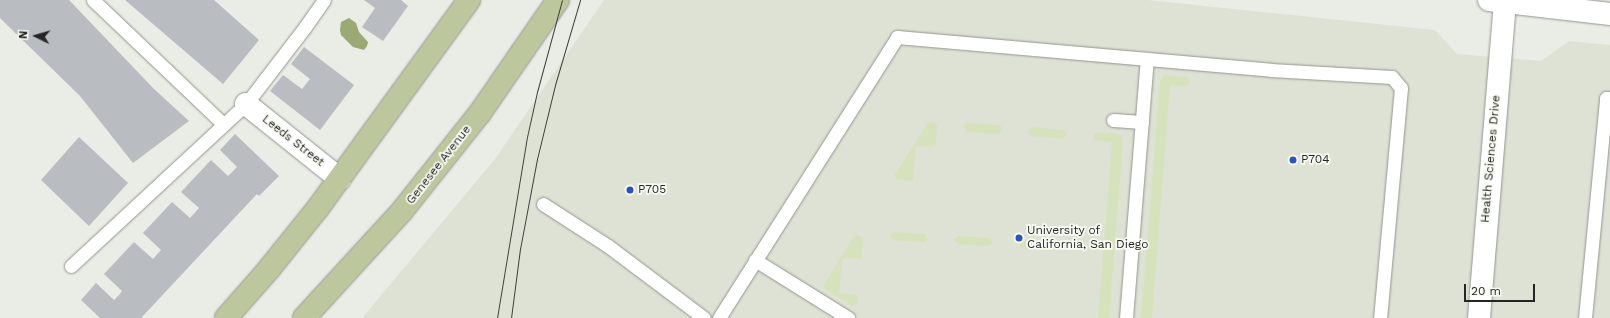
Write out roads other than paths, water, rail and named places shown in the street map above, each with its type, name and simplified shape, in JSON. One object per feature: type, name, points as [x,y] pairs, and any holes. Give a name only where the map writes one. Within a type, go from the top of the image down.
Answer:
[{"type":"main road","points":[[226,318],[269,269],[340,178],[469,0]]},
{"type":"main road","name":"Genesee Avenue","points":[[304,318],[407,204],[480,113],[558,0]]},
{"type":"street","points":[[1500,1],[1610,14]]},
{"type":"street","name":"Health Sciences Drive","points":[[1478,318],[1500,1]]},
{"type":"street","name":"Leeds Street","points":[[246,104],[340,178]]},
{"type":"lane","points":[[94,0],[223,124]]},
{"type":"lane","points":[[71,266],[246,104],[324,0]]},
{"type":"lane","points":[[719,318],[897,37],[1271,70],[1392,77],[1401,88],[1380,318]]},
{"type":"lane","points":[[1126,318],[1147,59]]},
{"type":"lane","points":[[1585,318],[1606,98],[1610,98]]},
{"type":"lane","points":[[1113,120],[1142,122]]},
{"type":"lane","points":[[543,204],[608,246],[704,318]]},
{"type":"lane","points":[[755,260],[848,318]]},
{"type":"tram line","points":[[497,318],[527,137],[537,92],[562,0]]},
{"type":"tram line","points":[[511,318],[520,249],[537,159],[555,85],[580,0]]},
{"type":"place","name":"P704","points":[[1293,160]]},
{"type":"place","name":"P705","points":[[630,190]]},
{"type":"place","name":"University of California, San Diego","points":[[1019,238]]}]
